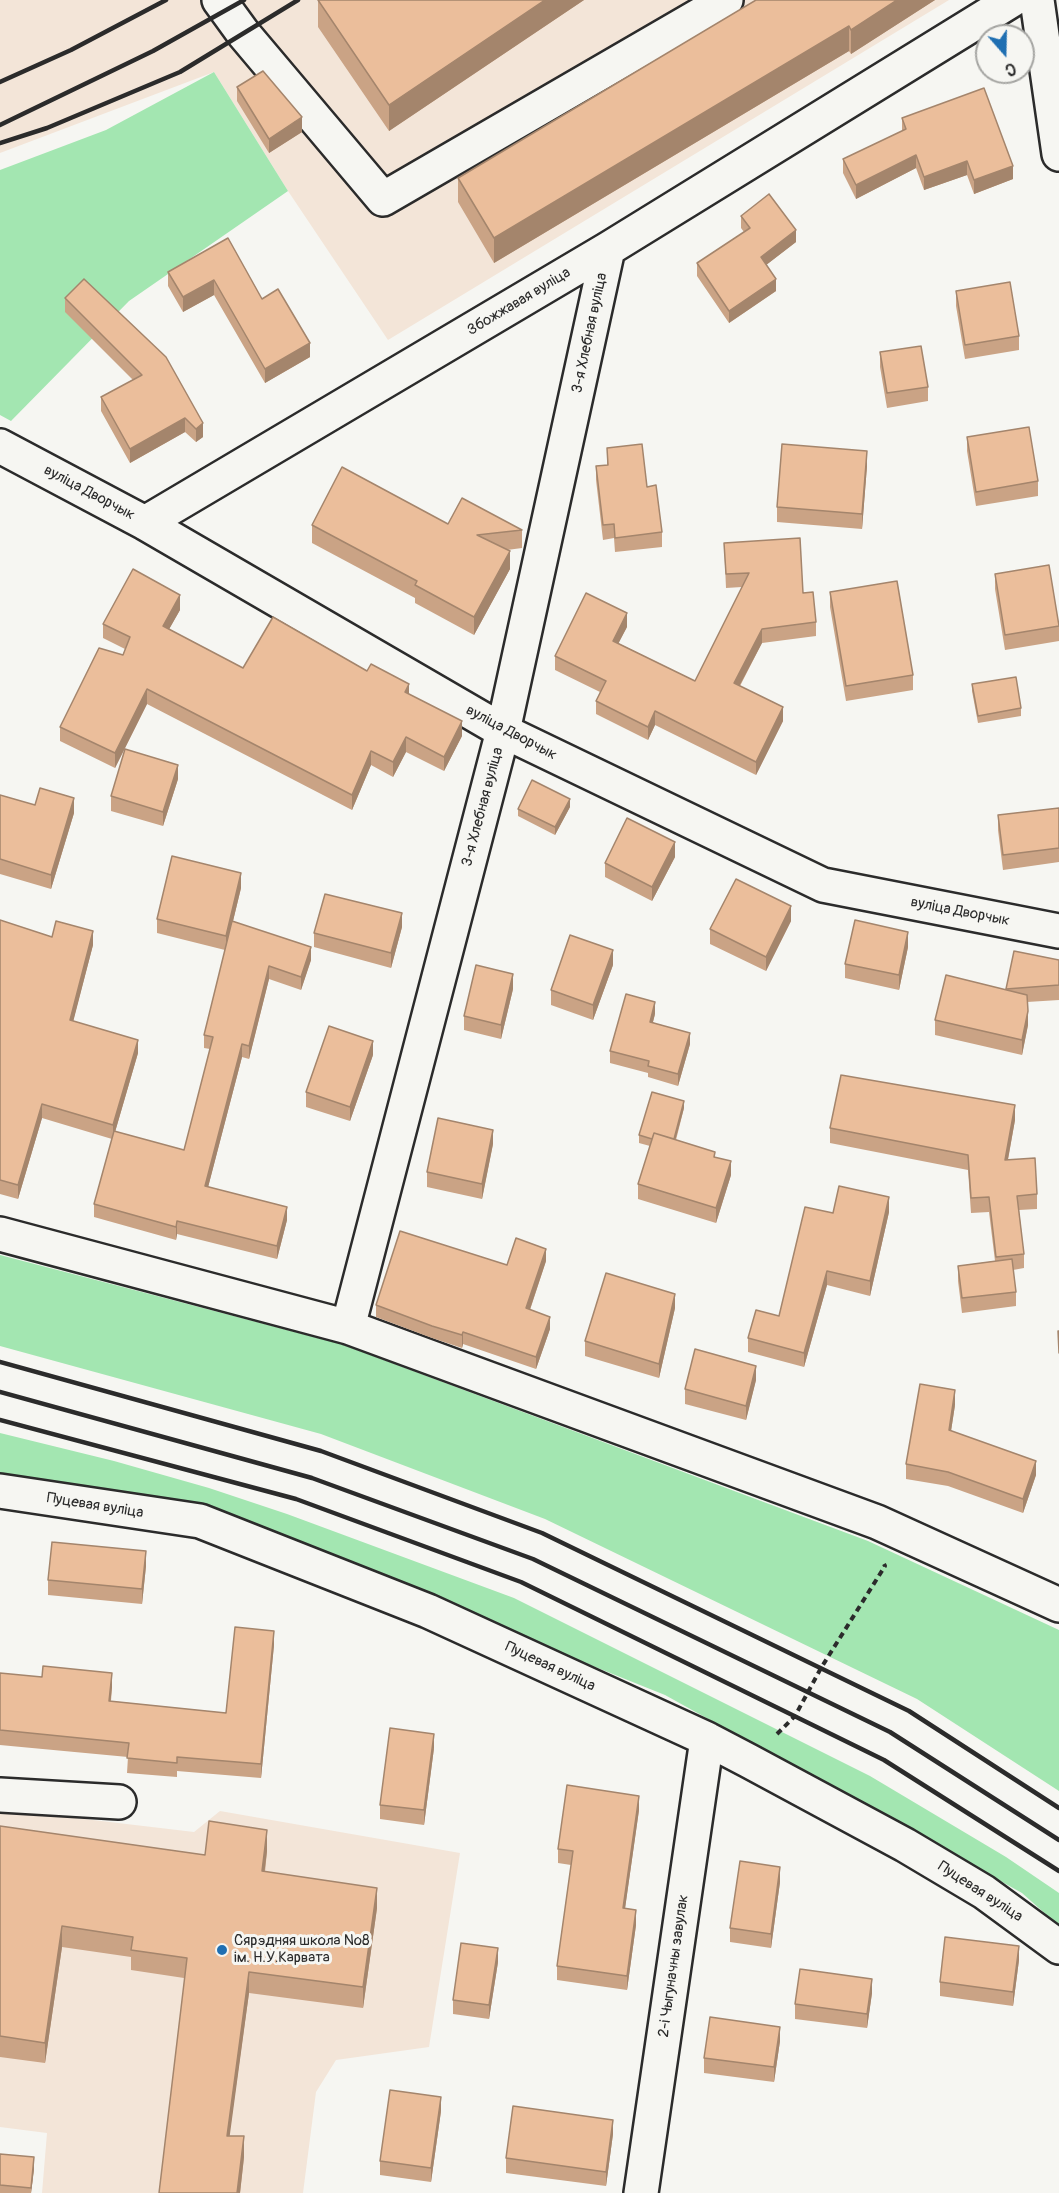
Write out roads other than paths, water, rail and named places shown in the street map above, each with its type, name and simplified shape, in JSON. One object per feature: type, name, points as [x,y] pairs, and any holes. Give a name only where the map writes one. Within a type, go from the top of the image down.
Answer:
[{"type":"street","points":[[219,0],[243,33],[383,199],[726,0]]},
{"type":"street","name":"Збожжавая вуліца","points":[[145,523],[608,249],[1012,0]]},
{"type":"street","points":[[1037,0],[1059,154]]},
{"type":"street","name":"3-я Хлебная вуліца","points":[[348,1327],[503,731],[608,249]]},
{"type":"street","name":"вуліца Дворчык","points":[[0,446],[145,523],[503,731],[823,885],[1059,932]]},
{"type":"street","points":[[0,1234],[348,1327],[877,1522],[1059,1605]]},
{"type":"street","name":"Пуцевая вуліца","points":[[0,1491],[200,1521],[428,1611],[707,1739],[749,1761],[964,1880],[1028,1922],[1059,1947]]},
{"type":"street","name":"2-і Чыгуначны завулак","points":[[641,2193],[707,1739]]},
{"type":"street","points":[[0,1795],[119,1802]]},
{"type":"railway","points":[[0,82],[71,50],[166,0]]},
{"type":"railway","points":[[0,125],[153,51],[244,0]]},
{"type":"railway","points":[[0,143],[47,128],[180,72],[298,0]]},
{"type":"railway","points":[[0,1362],[321,1451],[542,1533],[909,1711],[1059,1808]]},
{"type":"railway","points":[[0,1392],[312,1478],[533,1559],[890,1732],[1059,1840]]},
{"type":"railway","points":[[0,1420],[296,1499],[521,1582],[884,1760],[1059,1871]]},
{"type":"place","name":"Сярэдняя школа №8 ім. Н.У.Карвата","points":[[222,1950]]}]
